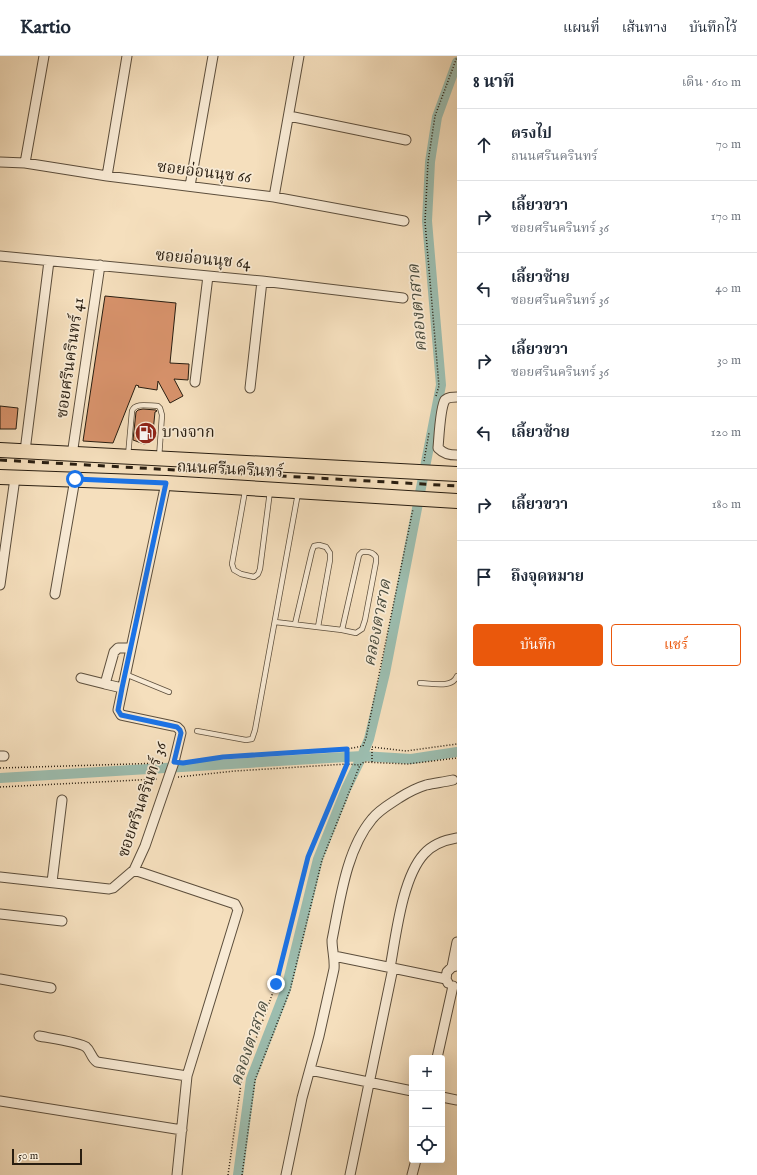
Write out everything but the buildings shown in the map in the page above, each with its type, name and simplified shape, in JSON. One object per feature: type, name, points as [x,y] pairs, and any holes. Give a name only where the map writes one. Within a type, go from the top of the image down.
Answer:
[{"type":"main road","name":"ถนนศรีนครินทร์","points":[[0,450],[127,458],[457,474]]},
{"type":"main road","name":"ถนนศรีนครินทร์","points":[[0,477],[166,483],[457,501]]},
{"type":"street","points":[[25,163],[44,56]]},
{"type":"street","points":[[107,176],[127,56]]},
{"type":"street","points":[[190,186],[213,56]]},
{"type":"street","points":[[274,197],[299,56]]},
{"type":"street","points":[[289,116],[406,140]]},
{"type":"street","name":"ซอยอ่อนนุช 66","points":[[0,162],[25,163],[107,176],[274,197],[404,221]]},
{"type":"street","name":"ซอยอ่อนนุช 64","points":[[0,256],[262,281],[403,298]]},
{"type":"street","points":[[25,451],[49,260]]},
{"type":"street","name":"ซอยศรีนครินทร์ 41","points":[[72,455],[100,265]]},
{"type":"street","points":[[195,382],[208,276]]},
{"type":"street","points":[[250,388],[262,281]]},
{"type":"street","points":[[457,397],[446,399],[442,406],[438,448],[442,452],[449,455],[457,455]]},
{"type":"street","points":[[0,585],[15,478]]},
{"type":"street","points":[[55,594],[75,479]]},
{"type":"street","name":"ซอยศรีนครินทร์ 36","points":[[0,877],[109,889],[113,888],[134,870],[145,846],[174,762],[181,733],[177,727],[121,715],[118,710],[166,483]]},
{"type":"street","points":[[105,684],[114,652],[118,648],[131,648]]},
{"type":"street","points":[[81,678],[122,688]]},
{"type":"street","points":[[286,1175],[302,1098],[319,1036],[334,969],[332,940],[345,874],[352,854],[372,818],[390,804],[410,791],[426,785],[453,780]]},
{"type":"street","points":[[52,882],[62,800]]},
{"type":"street","points":[[350,1175],[391,968],[401,908],[410,876],[424,853],[443,842],[457,838]]},
{"type":"street","points":[[134,870],[235,904],[238,910],[187,1076],[177,1175]]},
{"type":"street","points":[[0,914],[62,921]]},
{"type":"street","points":[[438,1055],[452,984],[447,972],[454,967],[457,942]]},
{"type":"street","points":[[334,956],[391,968],[452,984]]},
{"type":"street","points":[[0,979],[51,988]]},
{"type":"street","points":[[40,1036],[82,1045],[90,1051],[93,1059],[97,1062],[187,1076]]},
{"type":"street","points":[[310,1070],[409,1090]]},
{"type":"street","points":[[445,1098],[457,1100]]},
{"type":"street","points":[[0,1101],[182,1130]]},
{"type":"street","points":[[412,1175],[415,1163]]},
{"type":"lane","points":[[127,458],[133,408],[136,406],[158,406],[162,414],[159,459]]},
{"type":"lane","points":[[245,488],[232,564],[234,570],[241,574],[254,577],[258,574],[260,569],[271,490]]},
{"type":"lane","points":[[197,731],[246,740],[252,739],[255,730],[299,491]]},
{"type":"lane","points":[[295,624],[312,551],[314,546],[319,545],[326,547],[330,552],[330,560],[318,627]]},
{"type":"lane","points":[[275,622],[356,633],[362,629],[376,562],[374,554],[362,552],[359,555],[342,630]]},
{"type":"lane","points":[[125,674],[169,692]]},
{"type":"lane","points":[[420,683],[449,684],[456,679],[457,676]]},
{"type":"path","points":[[436,400],[438,386],[425,222],[428,162],[435,116],[457,57]]},
{"type":"path","points":[[423,463],[430,429]]},
{"type":"path","points":[[0,768],[174,762],[183,763],[223,757],[347,749],[363,746],[366,738],[414,506],[402,498]]},
{"type":"path","points":[[372,762],[372,747],[406,751],[457,744]]},
{"type":"path","points":[[228,1175],[242,1077],[276,984],[308,857],[347,764],[347,749]]},
{"type":"path","points":[[0,787],[168,778],[235,771],[347,764],[360,765],[364,762],[408,764],[457,758]]},
{"type":"path","points":[[242,1175],[255,1080],[290,990],[322,860],[360,765]]},
{"type":"waterway","name":"คลองตาสาด","points":[[238,1175],[251,1079],[286,989],[318,859],[346,789],[369,739],[385,673],[441,385],[427,221],[430,162],[437,117],[457,62]]},
{"type":"waterway","points":[[0,778],[362,756],[411,759],[457,752]]},
{"type":"railway","points":[[0,460],[457,486]]},
{"type":"place","name":"บางจาก","points":[[146,433]]},
{"type":"route","points":[[75,479],[166,483],[122,688],[118,710],[121,715],[177,727],[181,733],[174,762],[183,763],[223,757],[347,749],[347,764],[308,857],[276,984]]}]
